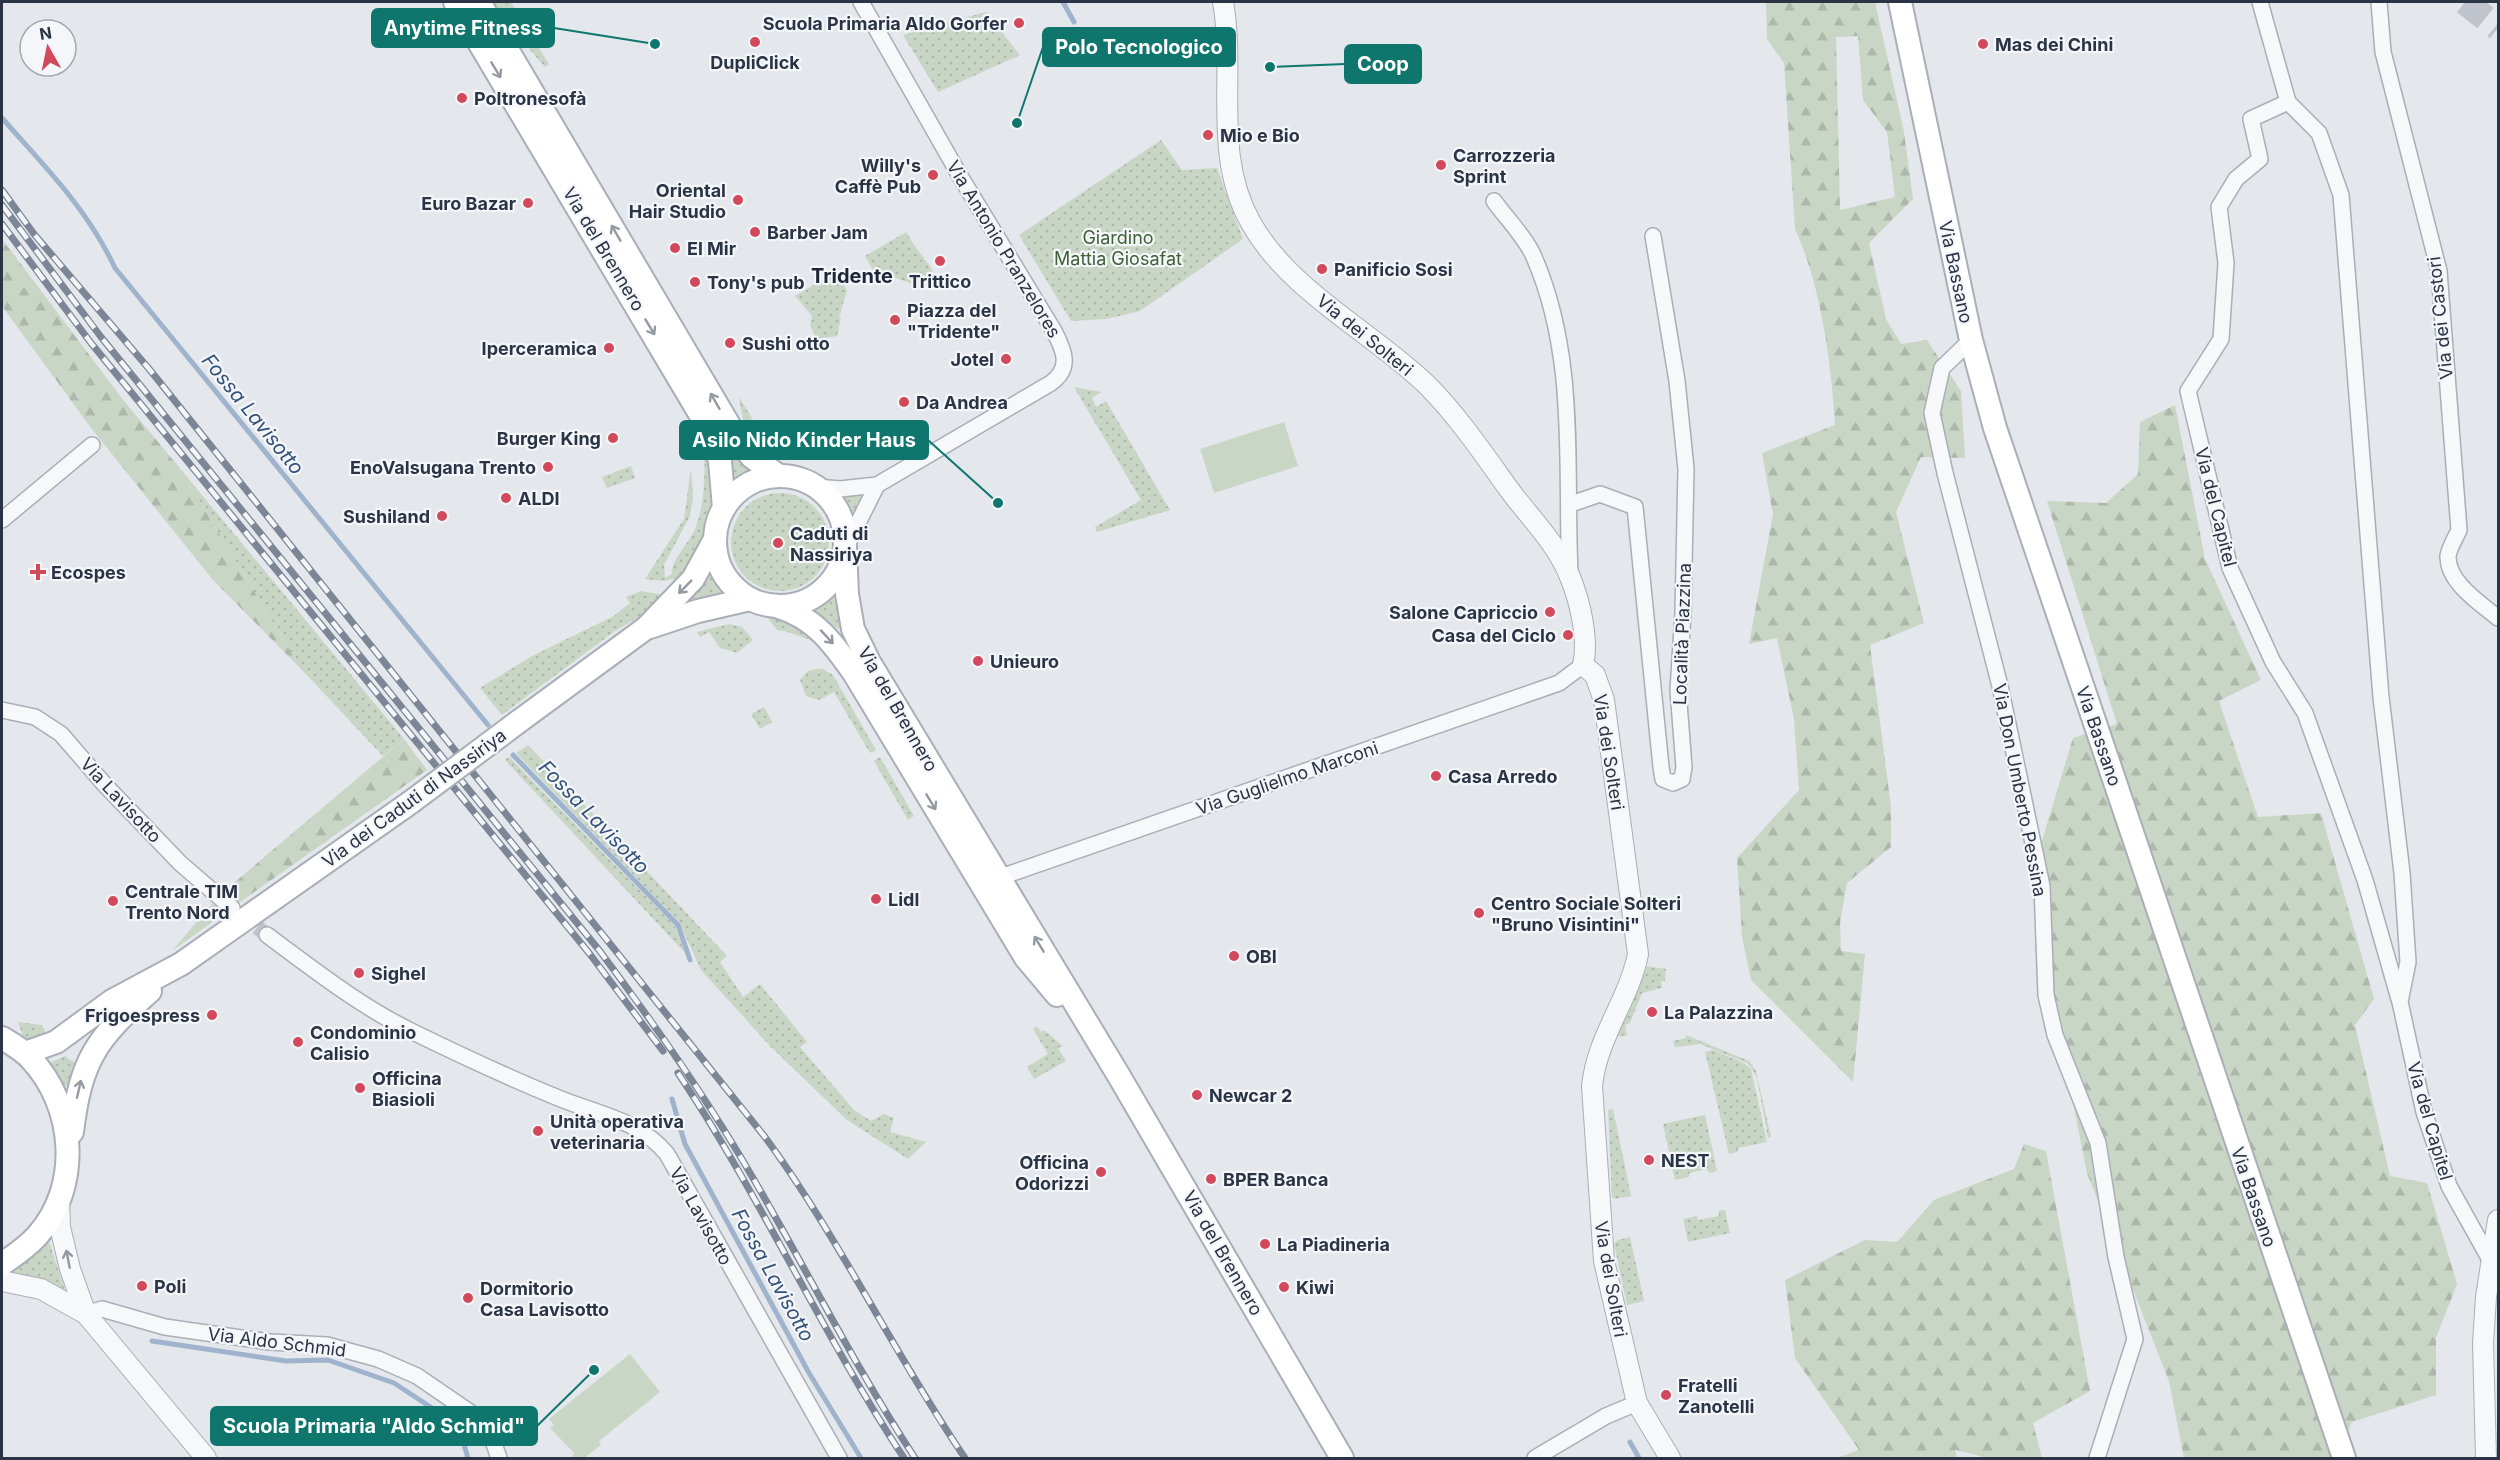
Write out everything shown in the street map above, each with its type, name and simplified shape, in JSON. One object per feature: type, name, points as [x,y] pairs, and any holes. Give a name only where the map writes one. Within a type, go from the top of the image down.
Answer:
[{"type":"main road","name":"Via del Brennero","points":[[455,2],[709,429],[720,461],[724,508]]},
{"type":"main road","name":"Via del Brennero","points":[[479,2],[739,442],[752,456],[779,476]]},
{"type":"main road","name":"Via Bassano","points":[[1900,2],[1971,340],[1995,428],[2344,1458]]},
{"type":"main road","points":[[779,476],[799,478],[817,487],[837,509],[843,522],[845,549],[841,567],[822,592],[796,605],[778,607],[750,599],[730,584],[722,571],[715,539],[717,522],[724,508],[748,484],[779,476]]},
{"type":"main road","name":"Via dei Caduti di Nassiriya","points":[[32,1060],[111,1001],[125,996],[181,964],[411,802],[646,628],[693,579],[715,539]]},
{"type":"main road","name":"Via del Brennero","points":[[845,549],[847,594],[853,629],[880,682],[1026,958],[1102,1048]]},
{"type":"main road","name":"Via dei Caduti di Nassiriya","points":[[646,628],[698,611],[750,599]]},
{"type":"main road","name":"Via del Brennero","points":[[778,607],[804,616],[833,643],[975,858],[1007,874],[1013,901],[1102,1048],[1342,1458]]},
{"type":"main road","name":"Via dei Caduti di Nassiriya","points":[[69,1158],[77,1095],[82,1074],[95,1048],[116,1022],[181,964]]},
{"type":"main road","points":[[2,1038],[32,1060],[53,1089],[63,1111],[69,1158],[59,1198],[49,1221],[37,1236],[2,1264]]},
{"type":"street","name":"Via Antonio Pranzelores","points":[[817,487],[840,489],[878,485],[1051,383],[1062,373],[1065,355],[1054,331],[911,92],[861,2]]},
{"type":"street","name":"Via dei Solteri","points":[[1223,2],[1228,53],[1227,143],[1233,182],[1250,222],[1261,239],[1287,268],[1318,297],[1427,386],[1489,461],[1556,550],[1570,577],[1586,649],[1583,665],[1595,675],[1604,700],[1638,954],[1634,972],[1600,1046],[1592,1086],[1601,1242],[1636,1403],[1670,1458]]},
{"type":"street","name":"Via del Capitel","points":[[2260,2],[2288,102],[2319,133],[2341,195],[2360,402],[2381,697],[2402,873],[2408,962],[2400,1002]]},
{"type":"street","name":"Via dei Castori","points":[[2379,2],[2383,52],[2439,271],[2459,530],[2448,555],[2450,571],[2473,598],[2499,618]]},
{"type":"street","name":"Via del Capitel","points":[[2288,102],[2251,119],[2260,159],[2236,179],[2219,207],[2226,263],[2221,339],[2188,391],[2230,568],[2273,662],[2305,713],[2365,879],[2400,1002],[2424,1112],[2449,1186],[2496,1269]]},
{"type":"street","points":[[1494,201],[1534,255],[1550,306],[1564,366],[1571,504],[1570,577]]},
{"type":"street","name":"Località Piazzina","points":[[1571,504],[1600,494],[1635,507],[1660,767],[1663,778],[1673,783],[1682,779],[1684,766],[1678,690],[1683,613],[1686,469],[1677,381],[1653,237]]},
{"type":"street","name":"Via Don Umberto Pessina","points":[[1971,340],[1942,368],[1932,413],[2000,686],[2042,886],[2046,995],[2055,1035],[2098,1143],[2116,1257],[2135,1339],[2097,1458]]},
{"type":"street","points":[[2,520],[92,445]]},
{"type":"street","points":[[845,549],[878,485]]},
{"type":"street","name":"Via Guglielmo Marconi","points":[[1007,874],[1559,683],[1583,665]]},
{"type":"street","name":"Via Lavisotto","points":[[2,710],[35,717],[61,734],[105,785],[180,863],[232,908]]},
{"type":"street","name":"Via Lavisotto","points":[[267,935],[309,966],[409,1030],[556,1097],[635,1126],[653,1138],[667,1154],[839,1458]]},
{"type":"street","points":[[59,1198],[60,1227],[70,1269],[86,1314],[206,1458]]},
{"type":"street","points":[[2486,1458],[2482,1343],[2486,1297],[2496,1269],[2499,1220]]},
{"type":"street","points":[[2,1281],[41,1289],[86,1314]]},
{"type":"street","name":"Via Aldo Schmid","points":[[86,1314],[102,1309],[165,1327],[270,1342],[327,1345],[378,1359],[417,1376],[487,1424],[499,1458]]},
{"type":"street","points":[[1535,1458],[1606,1416],[1636,1403]]},
{"type":"green space","points":[[487,2],[511,2],[549,64],[545,67],[510,27],[494,14]]},
{"type":"green space","points":[[1766,2],[1875,2],[1904,132],[1913,199],[1869,243],[1886,319],[1901,344],[1927,340],[1961,391],[1965,458],[1921,457],[1896,512],[1924,623],[1870,645],[1891,807],[1891,847],[1847,883],[1840,923],[1841,951],[1865,954],[1853,1082],[1751,980],[1742,937],[1737,858],[1799,790],[1794,719],[1777,638],[1749,644],[1773,514],[1762,453],[1835,425],[1828,351],[1818,299],[1804,250],[1795,229],[1784,63],[1767,39]],"holes":[[[1858,36],[1863,100],[1887,132],[1895,197],[1840,210],[1836,37]]]},
{"type":"green space","points":[[986,12],[1020,55],[938,92],[903,35]]},
{"type":"green space","name":"Giardino Mattia Giosafat","points":[[1161,140],[1182,170],[1217,168],[1243,239],[1140,311],[1106,319],[1071,321],[1019,235]]},
{"type":"green space","points":[[906,232],[933,271],[925,278],[921,287],[893,277],[876,276],[865,256]]},
{"type":"green space","points":[[2,239],[124,401],[178,466],[302,670],[213,580],[91,428],[2,306]]},
{"type":"green space","points":[[834,273],[847,291],[839,317],[841,318],[837,336],[817,339],[810,326],[812,316],[795,296]]},
{"type":"green space","points":[[1074,387],[1101,392],[1092,398],[1096,407],[1106,401],[1170,510],[1097,532],[1095,527],[1141,500]]},
{"type":"green space","points":[[739,397],[777,459],[749,434],[743,419]]},
{"type":"green space","points":[[2175,405],[2205,559],[2261,680],[2219,701],[2258,817],[2321,813],[2374,999],[2355,1025],[2390,1176],[2427,1183],[2457,1284],[2436,1338],[2436,1395],[2352,1422],[2336,1458],[2184,1458],[2169,1381],[2087,1173],[2054,1007],[2041,844],[2073,738],[2117,724],[2047,501],[2106,503],[2138,474],[2140,422]]},
{"type":"green space","points":[[1284,422],[1298,466],[1214,493],[1200,449]]},
{"type":"green space","points":[[725,435],[758,468],[734,482]]},
{"type":"green space","points":[[704,447],[709,460],[712,494],[707,531],[701,548],[694,562],[679,576],[665,580],[645,579],[684,519],[691,468],[693,497],[690,516],[664,565],[665,578],[672,574],[677,557],[695,529],[703,499]]},
{"type":"green space","points":[[178,466],[404,739],[383,756],[302,670]]},
{"type":"green space","points":[[631,466],[635,478],[607,488],[602,477]]},
{"type":"green space","points":[[875,487],[851,517],[835,491]]},
{"type":"green space","points":[[780,493],[799,497],[815,507],[825,523],[829,542],[825,561],[815,577],[799,587],[780,591],[761,587],[745,577],[735,561],[731,542],[735,523],[745,507],[761,497]]},
{"type":"green space","points":[[710,571],[727,594],[684,604]]},
{"type":"green space","points":[[641,591],[665,595],[646,613],[615,631],[502,715],[480,688],[532,656],[614,616],[630,603],[626,597]]},
{"type":"green space","points":[[833,595],[842,626],[838,629],[812,609]]},
{"type":"green space","points":[[767,617],[788,621],[818,640],[777,630]]},
{"type":"green space","points":[[729,624],[742,627],[753,640],[737,653],[720,648],[709,632],[700,637],[697,632]]},
{"type":"green space","points":[[823,669],[833,675],[876,750],[870,753],[834,692],[819,700],[806,696],[800,680],[808,671]]},
{"type":"green space","points":[[764,707],[772,722],[760,729],[751,714]]},
{"type":"green space","points":[[404,739],[427,770],[236,905],[229,887]]},
{"type":"green space","points":[[528,745],[727,956],[720,962],[743,997],[760,984],[807,1042],[800,1047],[854,1110],[871,1121],[884,1114],[894,1118],[890,1132],[926,1142],[908,1159],[847,1120],[770,1046],[701,970],[679,922],[516,753]]},
{"type":"green space","points":[[509,757],[675,926],[685,953],[505,760]]},
{"type":"green space","points":[[880,757],[914,816],[908,820],[874,761]]},
{"type":"green space","points":[[212,904],[228,911],[172,951]]},
{"type":"green space","points":[[1646,966],[1666,969],[1665,981],[1661,981],[1662,988],[1642,993],[1630,1023],[1625,1025],[1627,1035],[1616,1037]]},
{"type":"green space","points":[[18,1022],[42,1025],[49,1040],[37,1042],[24,1039]]},
{"type":"green space","points":[[1037,1026],[1041,1032],[1044,1030],[1063,1046],[1058,1048],[1066,1061],[1034,1079],[1027,1067],[1048,1054],[1033,1029]]},
{"type":"green space","points":[[1686,1035],[1749,1061],[1756,1071],[1771,1137],[1768,1138],[1757,1078],[1749,1064],[1700,1044],[1675,1047],[1673,1041],[1686,1038]]},
{"type":"green space","points":[[1713,1050],[1744,1063],[1751,1069],[1767,1142],[1738,1148],[1738,1152],[1729,1154],[1705,1052]]},
{"type":"green space","points":[[65,1056],[78,1065],[69,1085],[65,1086],[50,1063]]},
{"type":"green space","points":[[1613,1109],[1631,1196],[1615,1199],[1612,1197],[1608,1110]]},
{"type":"green space","points":[[1705,1115],[1717,1171],[1709,1173],[1707,1169],[1689,1173],[1689,1177],[1675,1180],[1663,1124]]},
{"type":"green space","points":[[2024,1144],[2046,1151],[2090,1391],[2033,1423],[2042,1458],[1988,1458],[1955,1450],[1957,1458],[1837,1458],[1859,1450],[1795,1358],[1785,1280],[1865,1240],[1897,1242],[1934,1200],[2014,1169]]},
{"type":"green space","points":[[1725,1210],[1730,1233],[1688,1242],[1683,1219],[1697,1216],[1698,1220],[1719,1216],[1718,1211]]},
{"type":"green space","points":[[1630,1237],[1644,1301],[1627,1305],[1614,1244],[1618,1240]]},
{"type":"green space","points":[[49,1241],[66,1294],[13,1273]]},
{"type":"green space","points":[[630,1354],[660,1392],[599,1441],[601,1445],[584,1458],[574,1458],[572,1456],[574,1453],[550,1428],[554,1425],[549,1419]]},
{"type":"waterway","points":[[1063,2],[1074,22]]},
{"type":"waterway","name":"Fossa Lavisotto","points":[[2,118],[78,207],[92,226],[115,268],[488,725]]},
{"type":"waterway","name":"Fossa Lavisotto","points":[[513,755],[678,925],[690,960]]},
{"type":"waterway","name":"Fossa Lavisotto","points":[[672,1099],[685,1144],[809,1373],[861,1458]]},
{"type":"waterway","points":[[152,1341],[286,1361],[328,1360],[394,1383],[458,1425],[468,1458]]},
{"type":"waterway","points":[[1630,1442],[1639,1458]]},
{"type":"tunnel","points":[[2465,2],[2498,28]]},
{"type":"tunnel","points":[[239,913],[267,935]]},
{"type":"railway","points":[[2,190],[34,234],[150,370],[765,1137],[843,1256],[914,1378],[965,1458]]},
{"type":"railway","points":[[2,205],[101,337],[599,950],[636,1000],[724,1129],[869,1384],[915,1458]]},
{"type":"railway","points":[[2,224],[91,343],[589,953],[663,1051]]},
{"type":"railway","points":[[678,1073],[737,1168],[846,1363],[904,1458]]},
{"type":"place","name":"Scuola Primaria Aldo Gorfer","points":[[1019,23]]},
{"type":"place","name":"DupliClick","points":[[755,42]]},
{"type":"place","name":"Anytime Fitness","points":[[655,44]]},
{"type":"place","name":"Mas dei Chini","points":[[1983,44]]},
{"type":"place","name":"Coop","points":[[1270,67]]},
{"type":"place","name":"Poltronesofà","points":[[462,98]]},
{"type":"place","name":"Polo Tecnologico","points":[[1017,123]]},
{"type":"place","name":"Mio e Bio","points":[[1208,135]]},
{"type":"place","name":"Carrozzeria Sprint","points":[[1441,165]]},
{"type":"place","name":"Willy's Caffè Pub","points":[[933,175]]},
{"type":"place","name":"Oriental Hair Studio","points":[[738,200]]},
{"type":"place","name":"Euro Bazar","points":[[528,203]]},
{"type":"place","name":"Barber Jam","points":[[755,232]]},
{"type":"place","name":"El Mir","points":[[675,248]]},
{"type":"place","name":"Trittico","points":[[940,261]]},
{"type":"place","name":"Panificio Sosi","points":[[1322,269]]},
{"type":"place","name":"Tony's pub","points":[[695,282]]},
{"type":"place","name":"Piazza del \"Tridente\"","points":[[895,320]]},
{"type":"place","name":"Sushi otto","points":[[730,343]]},
{"type":"place","name":"Iperceramica","points":[[609,348]]},
{"type":"place","name":"Jotel","points":[[1006,359]]},
{"type":"place","name":"Da Andrea","points":[[904,402]]},
{"type":"place","name":"Burger King","points":[[613,438]]},
{"type":"place","name":"EnoValsugana Trento","points":[[548,467]]},
{"type":"place","name":"ALDI","points":[[506,498]]},
{"type":"place","name":"Asilo Nido Kinder Haus","points":[[998,503]]},
{"type":"place","name":"Sushiland","points":[[442,516]]},
{"type":"place","name":"Caduti di Nassiriya","points":[[778,543]]},
{"type":"place","name":"Ecospes","points":[[38,572]]},
{"type":"place","name":"Salone Capriccio","points":[[1550,612]]},
{"type":"place","name":"Casa del Ciclo","points":[[1568,635]]},
{"type":"place","name":"Unieuro","points":[[978,661]]},
{"type":"place","name":"Casa Arredo","points":[[1436,776]]},
{"type":"place","name":"Lidl","points":[[876,899]]},
{"type":"place","name":"Centrale TIM Trento Nord","points":[[113,901]]},
{"type":"place","name":"Centro Sociale Solteri \"Bruno Visintini\"","points":[[1479,913]]},
{"type":"place","name":"OBI","points":[[1234,956]]},
{"type":"place","name":"Sighel","points":[[359,973]]},
{"type":"place","name":"La Palazzina","points":[[1652,1012]]},
{"type":"place","name":"Frigoespress","points":[[212,1015]]},
{"type":"place","name":"Condominio Calisio","points":[[298,1042]]},
{"type":"place","name":"Officina Biasioli","points":[[360,1088]]},
{"type":"place","name":"Newcar 2","points":[[1197,1095]]},
{"type":"place","name":"Unità operativa veterinaria","points":[[538,1131]]},
{"type":"place","name":"NEST","points":[[1649,1160]]},
{"type":"place","name":"Officina Odorizzi","points":[[1101,1172]]},
{"type":"place","name":"BPER Banca","points":[[1211,1179]]},
{"type":"place","name":"La Piadineria","points":[[1265,1244]]},
{"type":"place","name":"Poli","points":[[142,1286]]},
{"type":"place","name":"Kiwi","points":[[1284,1287]]},
{"type":"place","name":"Dormitorio Casa Lavisotto","points":[[468,1298]]},
{"type":"place","name":"Scuola Primaria \"Aldo Schmid\"","points":[[594,1370]]},
{"type":"place","name":"Fratelli Zanotelli","points":[[1666,1395]]},
{"type":"district","name":"Tridente","points":[[852,276]]}]
